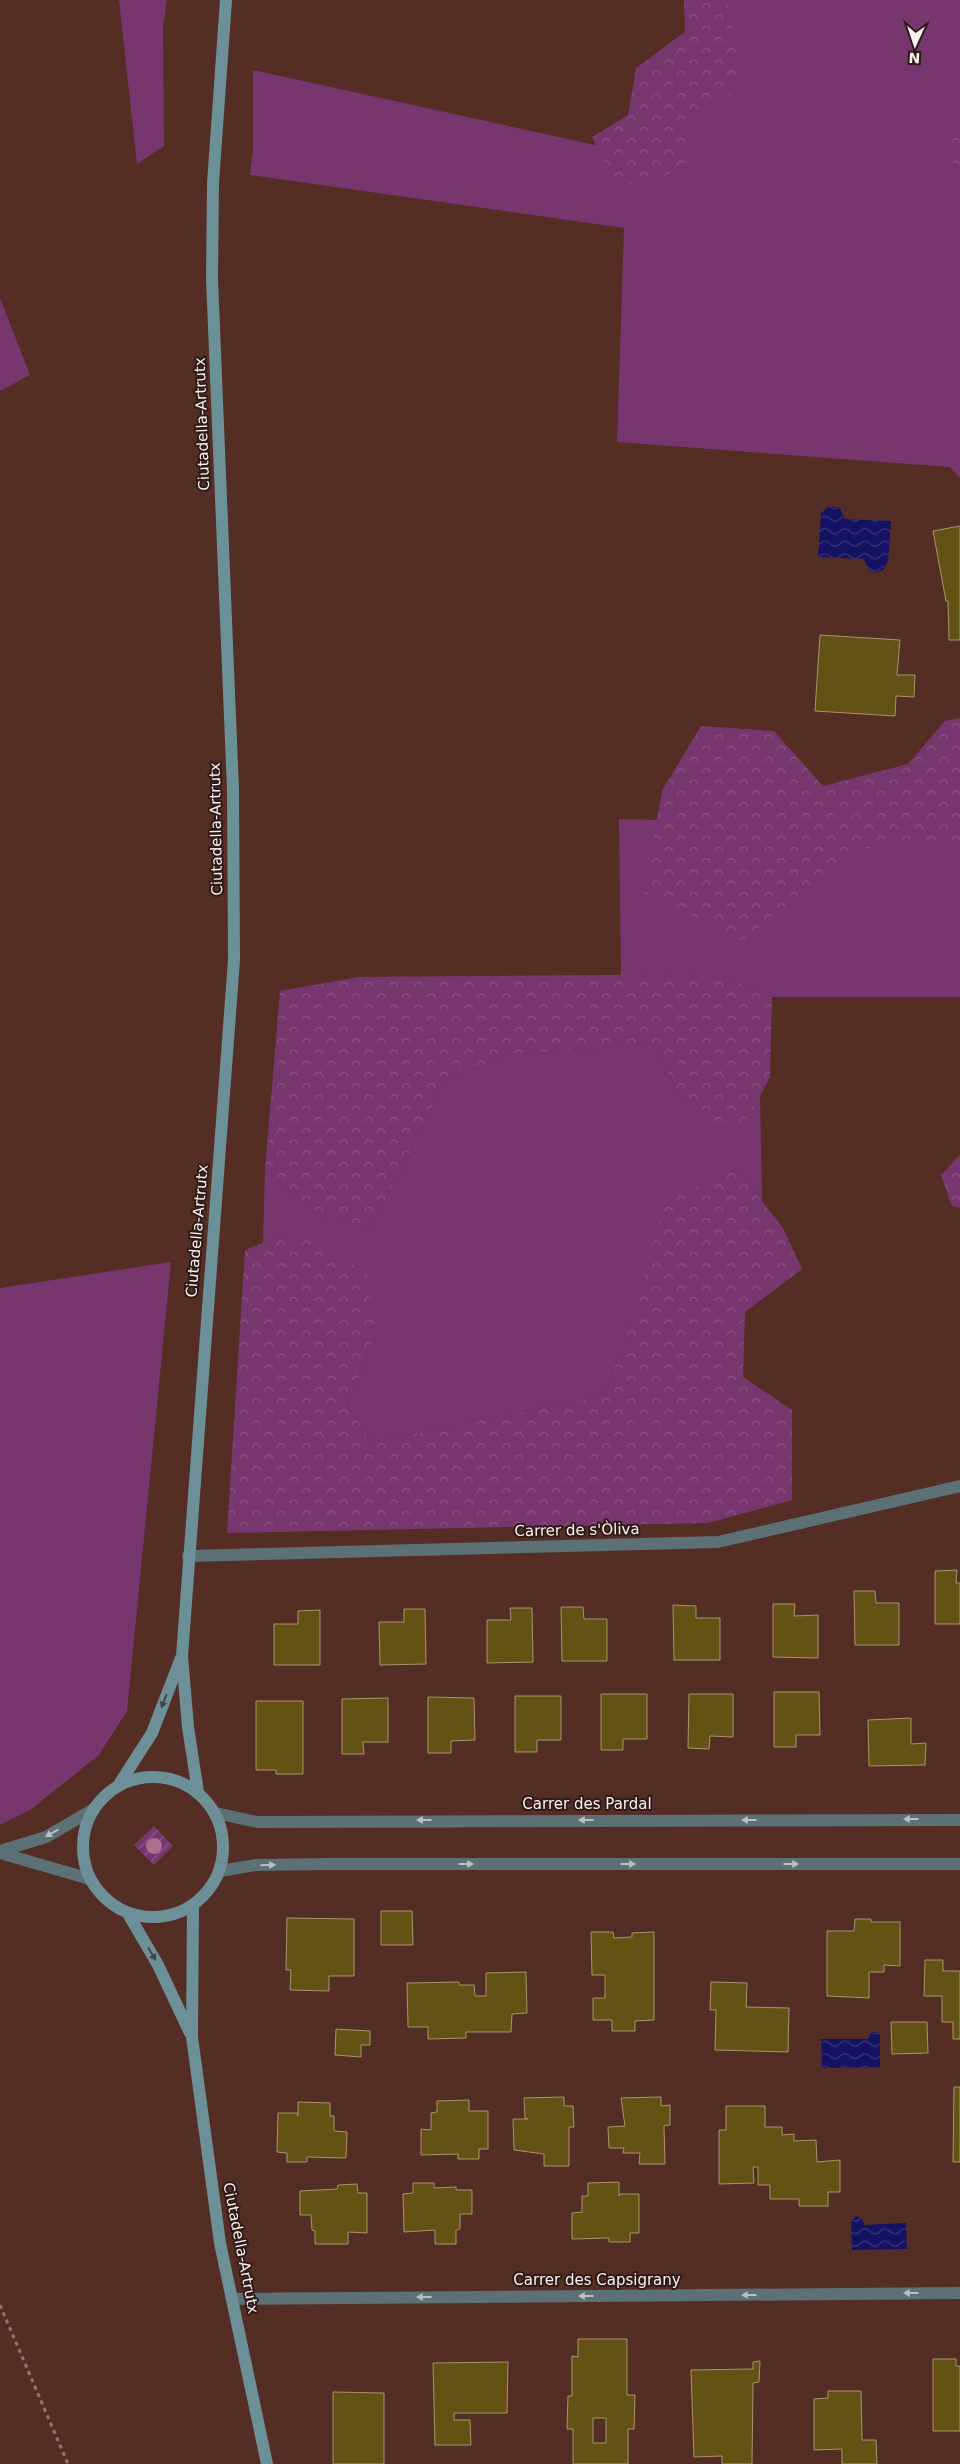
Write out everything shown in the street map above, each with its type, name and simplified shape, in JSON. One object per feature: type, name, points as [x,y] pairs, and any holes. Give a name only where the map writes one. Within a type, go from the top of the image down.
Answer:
[{"type":"main road","name":"Ciutadella-Artrutx","points":[[182,1656],[234,960],[233,790],[212,279],[213,183],[226,0]]},
{"type":"main road","points":[[118,1786],[152,1733],[182,1656]]},
{"type":"main road","points":[[182,1656],[188,1727],[198,1792]]},
{"type":"main road","name":"Ciutadella-Artrutx","points":[[158,1776],[179,1782],[198,1792],[216,1813],[223,1831],[224,1851],[220,1871],[209,1890],[193,1905],[172,1915],[150,1917],[127,1912],[112,1904],[90,1879],[84,1862],[83,1843],[86,1826],[94,1809],[104,1796],[118,1786],[137,1778],[158,1776]]},
{"type":"main road","name":"Ciutadella-Artrutx","points":[[193,1905],[192,2038],[220,2243],[234,2299],[267,2464]]},
{"type":"main road","name":"Ciutadella-Artrutx","points":[[127,1912],[158,1965],[192,2038]]},
{"type":"street","name":"Carrer de s'Òliva","points":[[188,1556],[718,1542],[960,1486]]},
{"type":"street","points":[[0,1852],[46,1837],[94,1809]]},
{"type":"street","name":"Carrer des Pardal","points":[[216,1813],[257,1822],[960,1820]]},
{"type":"street","points":[[0,1852],[90,1879]]},
{"type":"street","points":[[220,1871],[256,1865],[329,1864],[960,1864]]},
{"type":"street","name":"Carrer des Capsigrany","points":[[234,2299],[960,2293]]},
{"type":"path","points":[[0,2305],[68,2464]]},
{"type":"green space","points":[[119,0],[167,0],[163,27],[164,146],[137,164]]},
{"type":"green space","points":[[684,0],[727,0],[737,46],[738,88],[687,128],[686,162],[652,186],[613,182],[592,137],[628,115],[636,68],[685,32]]},
{"type":"green space","points":[[702,0],[960,0],[960,478],[950,467],[617,442],[624,228],[250,175],[253,151],[253,70],[627,152]]},
{"type":"green space","points":[[960,123],[960,166],[952,161],[953,127]]},
{"type":"green space","points":[[0,298],[30,375],[0,391]]},
{"type":"green space","points":[[960,718],[960,842],[855,849],[742,941],[644,893],[662,791],[701,726],[774,731],[823,786],[908,764],[945,721]]},
{"type":"green space","points":[[619,819],[960,827],[960,997],[772,997],[718,974],[621,975]]},
{"type":"green space","points":[[718,974],[772,997],[770,1077],[744,1126],[715,1127],[685,1107],[654,1044],[507,1055],[444,1083],[404,1165],[370,1227],[320,1216],[265,1170],[280,991],[359,977]]},
{"type":"green space","points":[[654,1044],[685,1107],[744,1126],[760,1094],[762,1201],[737,1169],[636,1308],[605,1395],[372,1442],[347,1405],[377,1334],[292,1232],[263,1243],[265,1170],[320,1216],[370,1227],[404,1165],[444,1083],[507,1055]]},
{"type":"green space","points":[[960,1155],[960,1208],[952,1206],[941,1175]]},
{"type":"green space","points":[[737,1169],[783,1228],[802,1269],[745,1312],[743,1377],[792,1410],[792,1500],[708,1523],[227,1533],[245,1250],[292,1232],[367,1272],[377,1334],[347,1405],[372,1442],[605,1395],[636,1308],[664,1200]]},
{"type":"green space","points":[[171,1262],[127,1711],[99,1755],[30,1810],[0,1825],[0,1288]]},
{"type":"green space","points":[[154,1826],[173,1846],[154,1865],[134,1845]]},
{"type":"water","points":[[830,506],[840,508],[845,519],[891,521],[888,561],[883,570],[876,573],[869,570],[864,559],[818,557],[821,513]]},
{"type":"water","points":[[875,2031],[880,2035],[880,2067],[822,2068],[821,2039],[868,2039],[870,2034]]},
{"type":"water","points":[[856,2216],[862,2218],[864,2225],[906,2223],[907,2249],[852,2250],[851,2221]]},
{"type":"building","points":[[960,526],[960,640],[949,640],[948,601],[946,601],[933,531]]},
{"type":"building","points":[[820,635],[900,640],[897,675],[915,675],[914,697],[896,696],[895,716],[815,711]]},
{"type":"building","points":[[957,1570],[956,1583],[960,1583],[960,1624],[935,1624],[935,1571]]},
{"type":"building","points":[[854,1591],[875,1591],[876,1603],[899,1603],[899,1645],[855,1645]]},
{"type":"building","points":[[773,1604],[795,1604],[794,1616],[818,1615],[818,1658],[773,1657]]},
{"type":"building","points":[[673,1605],[696,1606],[696,1618],[720,1618],[720,1660],[674,1660]]},
{"type":"building","points":[[561,1607],[583,1607],[584,1619],[607,1619],[607,1661],[562,1661]]},
{"type":"building","points":[[510,1608],[532,1608],[533,1662],[487,1663],[487,1620],[511,1620]]},
{"type":"building","points":[[404,1609],[425,1609],[426,1664],[380,1665],[379,1622],[404,1622]]},
{"type":"building","points":[[320,1610],[320,1665],[274,1665],[274,1624],[298,1624],[298,1611]]},
{"type":"building","points":[[774,1692],[819,1692],[820,1735],[796,1735],[796,1747],[774,1747]]},
{"type":"building","points":[[601,1694],[647,1694],[647,1739],[623,1739],[623,1750],[601,1750]]},
{"type":"building","points":[[689,1694],[733,1694],[733,1737],[710,1736],[709,1749],[688,1748]]},
{"type":"building","points":[[515,1696],[561,1696],[561,1740],[537,1740],[537,1752],[515,1752]]},
{"type":"building","points":[[428,1697],[474,1698],[475,1740],[451,1741],[451,1753],[428,1753]]},
{"type":"building","points":[[388,1698],[388,1742],[363,1742],[364,1754],[342,1754],[342,1699]]},
{"type":"building","points":[[256,1701],[303,1701],[303,1774],[276,1774],[276,1770],[256,1770]]},
{"type":"building","points":[[911,1718],[911,1744],[926,1743],[925,1765],[869,1766],[868,1720]]},
{"type":"building","points":[[381,1911],[412,1911],[413,1945],[381,1945]]},
{"type":"building","points":[[287,1918],[354,1919],[354,1976],[329,1976],[329,1991],[290,1990],[291,1970],[286,1970]]},
{"type":"building","points":[[855,1919],[871,1919],[871,1922],[900,1922],[900,1966],[884,1965],[884,1972],[869,1972],[869,1998],[827,1996],[827,1931],[854,1931]]},
{"type":"building","points":[[591,1932],[613,1932],[614,1938],[632,1937],[632,1933],[654,1932],[654,2020],[635,2021],[635,2031],[612,2031],[612,2020],[593,2020],[593,1998],[605,1998],[605,1975],[592,1975]]},
{"type":"building","points":[[925,1960],[943,1960],[943,1971],[960,1971],[960,2039],[953,2039],[953,2022],[942,2022],[942,1996],[924,1996]]},
{"type":"building","points":[[526,1972],[527,2013],[512,2014],[511,2032],[466,2032],[466,2038],[428,2039],[428,2027],[408,2027],[407,1983],[459,1982],[459,1985],[474,1985],[475,1996],[486,1996],[486,1973]]},
{"type":"building","points":[[711,1982],[747,1983],[746,2007],[789,2008],[788,2052],[715,2050],[716,2010],[710,2010]]},
{"type":"building","points":[[891,2022],[927,2022],[928,2053],[892,2054]]},
{"type":"building","points":[[336,2029],[370,2031],[370,2045],[361,2045],[361,2057],[335,2055]]},
{"type":"building","points":[[954,2087],[960,2087],[960,2162],[953,2162]]},
{"type":"building","points":[[564,2097],[564,2106],[573,2106],[574,2127],[569,2127],[569,2166],[544,2166],[544,2154],[514,2150],[513,2119],[528,2119],[525,2118],[524,2098]]},
{"type":"building","points":[[661,2097],[661,2106],[670,2105],[670,2125],[664,2126],[665,2164],[639,2164],[640,2153],[623,2153],[624,2148],[609,2148],[608,2127],[625,2126],[621,2098]]},
{"type":"building","points":[[469,2100],[469,2111],[488,2111],[488,2149],[479,2149],[479,2159],[458,2159],[458,2154],[421,2155],[421,2129],[431,2130],[431,2113],[437,2112],[437,2101]]},
{"type":"building","points":[[298,2102],[330,2103],[330,2116],[334,2116],[334,2131],[347,2132],[346,2158],[307,2157],[307,2162],[287,2162],[287,2153],[277,2152],[278,2113],[297,2113],[298,2116]]},
{"type":"building","points":[[726,2106],[765,2106],[765,2127],[782,2127],[782,2135],[794,2134],[794,2141],[816,2140],[817,2162],[840,2160],[840,2192],[828,2192],[828,2206],[799,2206],[799,2199],[770,2199],[770,2185],[758,2185],[758,2167],[753,2167],[754,2183],[719,2184],[719,2130],[726,2130]]},
{"type":"building","points":[[619,2182],[619,2196],[620,2194],[639,2194],[639,2233],[630,2233],[630,2242],[609,2242],[609,2238],[572,2239],[572,2213],[582,2212],[582,2196],[588,2196],[588,2183]]},
{"type":"building","points":[[413,2183],[434,2183],[434,2188],[456,2187],[456,2190],[472,2190],[472,2214],[460,2214],[460,2229],[456,2230],[456,2244],[435,2244],[435,2230],[404,2232],[403,2194],[413,2193]]},
{"type":"building","points":[[357,2184],[358,2193],[367,2193],[367,2233],[348,2232],[348,2244],[315,2244],[315,2231],[312,2230],[311,2215],[300,2215],[300,2191],[337,2189],[338,2185]]},
{"type":"building","points":[[578,2339],[627,2339],[627,2395],[635,2395],[634,2429],[628,2429],[628,2464],[573,2464],[573,2429],[567,2429],[568,2396],[572,2396],[572,2356],[578,2357]],"holes":[[[593,2418],[606,2418],[606,2443],[593,2443]]]},
{"type":"building","points":[[933,2359],[956,2359],[956,2366],[960,2366],[960,2431],[933,2431]]},
{"type":"building","points":[[760,2361],[759,2382],[753,2383],[752,2464],[722,2464],[722,2456],[694,2457],[691,2370],[753,2369],[753,2362]]},
{"type":"building","points":[[508,2362],[507,2413],[454,2413],[454,2420],[470,2420],[471,2445],[435,2445],[433,2363]]},
{"type":"building","points":[[828,2391],[861,2391],[862,2440],[876,2440],[877,2464],[842,2464],[842,2449],[814,2450],[814,2399],[828,2398]]},
{"type":"building","points":[[333,2392],[384,2393],[384,2464],[333,2464]]}]
